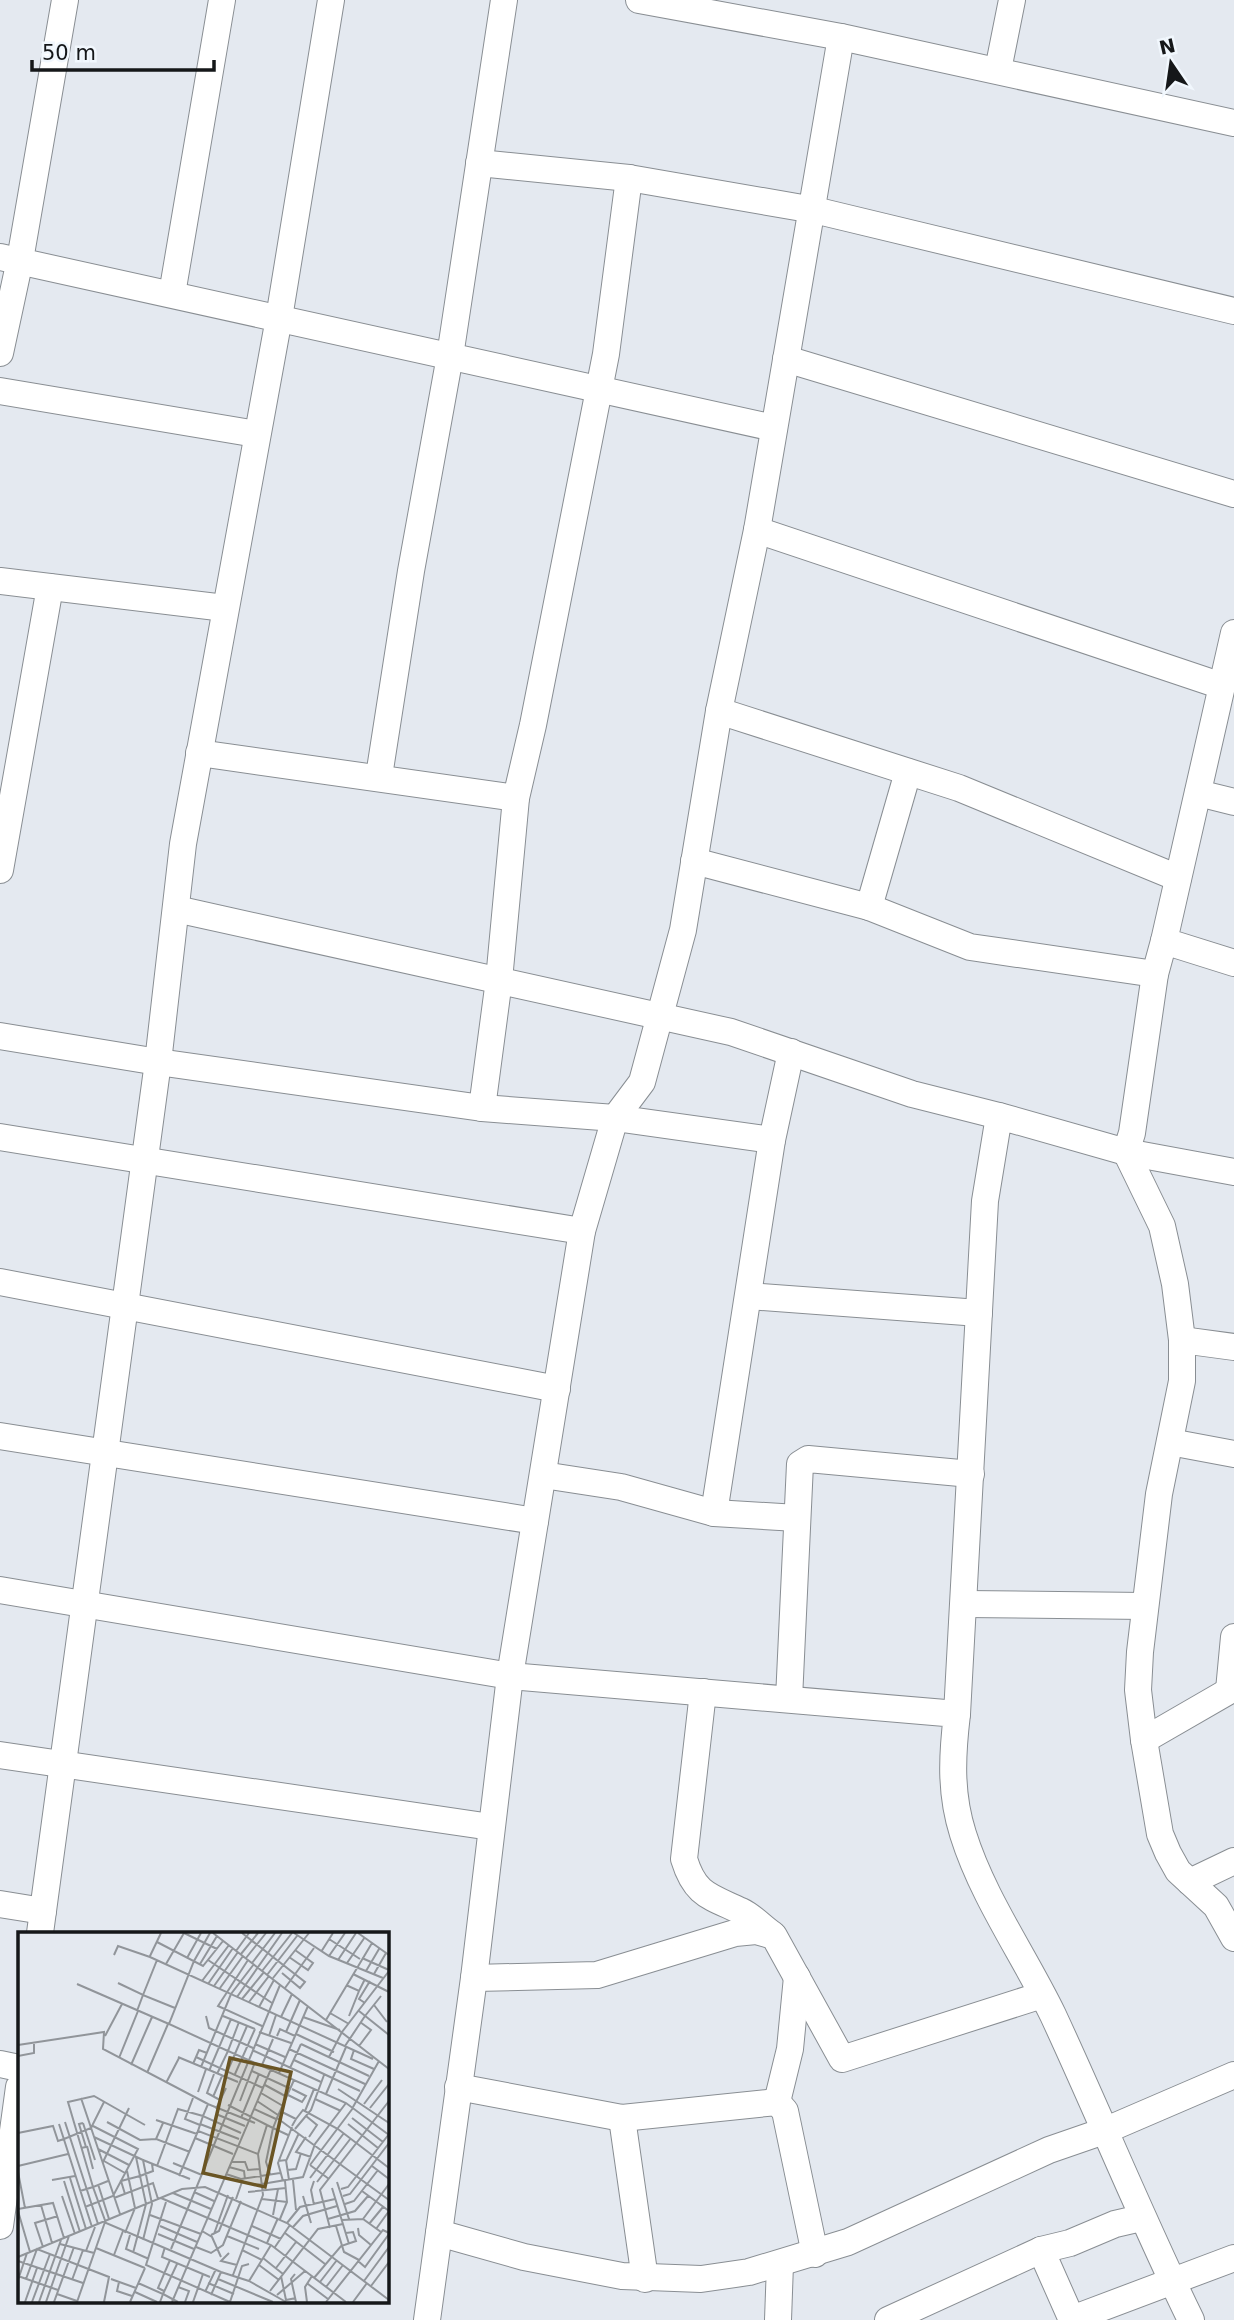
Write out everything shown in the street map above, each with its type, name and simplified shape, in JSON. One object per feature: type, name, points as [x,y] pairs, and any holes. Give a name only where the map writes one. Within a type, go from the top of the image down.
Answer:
[{"type":"street","points":[[0,353],[10,259],[65,0]]},
{"type":"street","points":[[172,294],[222,0]]},
{"type":"street","points":[[0,1904],[42,1922],[107,1454],[176,909],[199,753],[279,318],[331,0]]},
{"type":"street","points":[[379,776],[411,571],[450,356],[504,0]]},
{"type":"street","points":[[641,0],[841,37],[1234,123]]},
{"type":"street","points":[[998,70],[1012,0]]},
{"type":"street","points":[[427,2320],[474,1978],[510,1676],[582,1231],[615,1118],[642,1082],[683,930],[719,711],[757,530],[814,210],[841,37]]},
{"type":"street","points":[[479,163],[629,178],[814,210],[1234,311]]},
{"type":"street","points":[[482,1108],[499,980],[516,798],[533,725],[598,389],[629,178]]},
{"type":"street","points":[[10,259],[774,428]]},
{"type":"street","points":[[786,359],[1234,494]]},
{"type":"street","points":[[0,391],[256,434]]},
{"type":"street","points":[[757,530],[1222,686]]},
{"type":"street","points":[[0,581],[225,608]]},
{"type":"street","points":[[1,858],[50,587]]},
{"type":"street","points":[[1234,635],[1155,974],[1132,1133],[1126,1152],[1162,1226],[1175,1284],[1182,1340],[1182,1381],[1159,1494],[1145,1606],[1138,1689],[1144,1740],[1160,1834],[1178,1871],[1216,1906],[1234,1938]]},
{"type":"street","points":[[719,711],[959,788],[1178,878]]},
{"type":"street","points":[[199,753],[379,776],[516,798]]},
{"type":"street","points":[[869,907],[908,772]]},
{"type":"street","points":[[1198,793],[1234,802]]},
{"type":"street","points":[[694,861],[869,907],[970,947],[1155,974]]},
{"type":"street","points":[[176,909],[731,1032],[912,1094],[1126,1152],[1234,1172]]},
{"type":"street","points":[[1164,941],[1234,963]]},
{"type":"street","points":[[0,1036],[158,1062],[482,1108],[615,1118],[772,1140]]},
{"type":"street","points":[[715,1513],[772,1140],[791,1052]]},
{"type":"street","points":[[999,1116],[985,1201],[965,1604],[951,1759],[954,1798],[963,1836],[1042,1995],[1141,2218],[1191,2320]]},
{"type":"street","points":[[0,1137],[582,1231]]},
{"type":"street","points":[[0,1282],[557,1389]]},
{"type":"street","points":[[749,1296],[979,1313]]},
{"type":"street","points":[[1182,1340],[1234,1347]]},
{"type":"street","points":[[0,1436],[535,1521]]},
{"type":"street","points":[[1170,1442],[1234,1454]]},
{"type":"street","points":[[789,1699],[797,1473],[800,1464],[808,1459],[971,1474]]},
{"type":"street","points":[[542,1475],[621,1487],[715,1513],[797,1517]]},
{"type":"street","points":[[0,1590],[510,1676],[957,1714]]},
{"type":"street","points":[[965,1604],[1145,1606]]},
{"type":"street","points":[[1144,1740],[1232,1689],[1234,1637]]},
{"type":"street","points":[[703,1692],[684,1858],[690,1880],[715,1901],[744,1912],[774,1936],[842,2059],[1042,1995]]},
{"type":"street","points":[[0,1755],[491,1828]]},
{"type":"street","points":[[1190,1882],[1234,1861]]},
{"type":"street","points":[[474,1978],[597,1975],[735,1933],[756,1931],[774,1936]]},
{"type":"street","points":[[777,2102],[790,2049],[797,1977]]},
{"type":"street","points":[[0,2064],[18,2068]]},
{"type":"street","points":[[439,2233],[583,2270],[645,2278],[701,2279],[780,2264],[816,2254],[974,2186],[1049,2150],[1104,2131],[1234,2075]]},
{"type":"street","points":[[458,2087],[622,2118],[777,2102]]},
{"type":"street","points":[[0,2220],[18,2094]]},
{"type":"street","points":[[777,2102],[785,2111],[816,2254]]},
{"type":"street","points":[[622,2118],[645,2278]]},
{"type":"street","points":[[888,2320],[1041,2250],[1070,2243],[1115,2224],[1141,2218]]},
{"type":"street","points":[[1041,2250],[1072,2319],[1234,2258]]},
{"type":"street","points":[[778,2320],[780,2264]]}]
